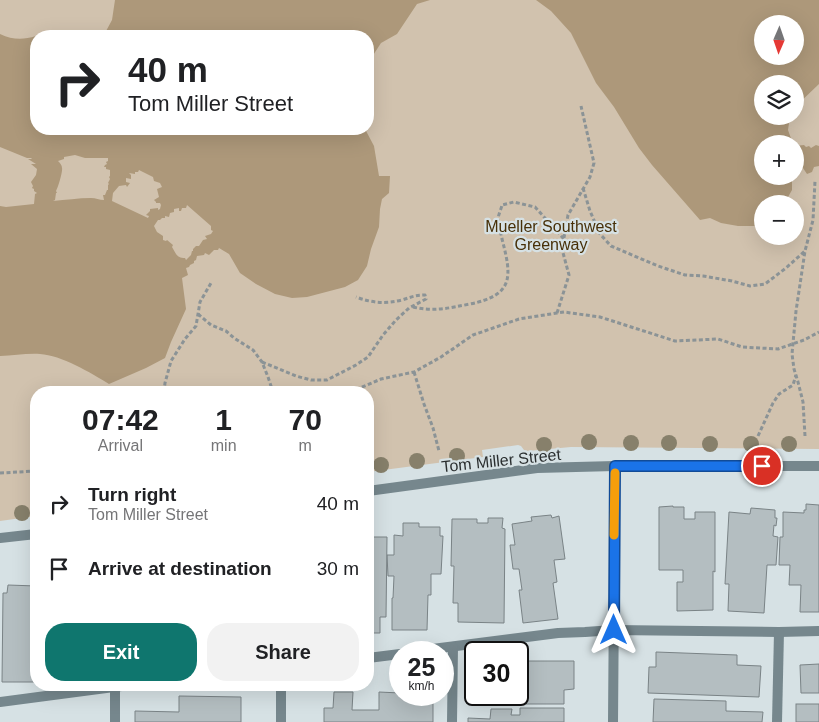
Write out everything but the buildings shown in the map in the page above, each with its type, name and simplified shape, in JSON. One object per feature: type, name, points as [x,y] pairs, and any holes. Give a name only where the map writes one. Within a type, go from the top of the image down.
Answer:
[{"type":"street","points":[[614,722],[615,466]]},
{"type":"street","name":"Tom Miller Street","points":[[374,490],[537,468],[819,466]]},
{"type":"street","points":[[0,538],[30,535]]},
{"type":"street","points":[[454,647],[558,634],[614,630],[819,631]]},
{"type":"street","points":[[777,722],[779,632]]},
{"type":"street","points":[[374,657],[389,655]]},
{"type":"street","points":[[0,702],[79,691]]},
{"type":"street","points":[[115,691],[115,722]]},
{"type":"street","points":[[281,691],[281,722]]},
{"type":"street","points":[[452,706],[452,722]]},
{"type":"path","points":[[557,313],[569,275],[562,249],[568,215],[590,177],[594,163],[581,106]]},
{"type":"path","points":[[805,436],[803,402],[792,354],[805,251],[813,220],[815,180]]},
{"type":"path","points":[[583,188],[600,234],[611,246],[685,275],[703,276],[750,286],[765,284],[805,251]]},
{"type":"path","points":[[412,307],[426,310],[448,308],[482,301],[500,293],[508,280],[508,263],[498,221],[502,205],[514,202],[535,207],[564,239]]},
{"type":"path","points":[[165,386],[171,361],[196,326],[200,302],[211,283]]},
{"type":"path","points":[[262,362],[296,376],[311,380],[327,380],[368,357],[383,334],[396,320],[426,299],[425,295],[417,295],[402,300],[380,303],[356,298]]},
{"type":"path","points":[[361,386],[381,379],[414,372],[441,357],[473,335],[519,318],[564,312],[600,317],[675,341],[718,339],[742,347],[778,349],[819,332]]},
{"type":"path","points":[[198,314],[211,325],[226,330],[234,338],[253,350],[262,362],[271,386]]},
{"type":"path","points":[[414,372],[439,451]]},
{"type":"path","points":[[758,436],[773,403],[779,394],[792,385],[796,375]]},
{"type":"path","points":[[0,473],[30,471]]},
{"type":"green space","name":"Mueller Southwest Greenway","points":[[0,0],[819,0],[819,449],[571,447],[528,451],[518,445],[482,450],[483,457],[374,471],[374,386],[30,386],[30,517],[0,521]]},
{"type":"shaded area","points":[[115,0],[430,0],[417,4],[397,34],[381,43],[374,54],[374,30],[107,30],[112,20]]},
{"type":"shaded area","points":[[536,0],[819,0],[819,84],[804,98],[804,75],[754,75],[754,125],[789,125],[790,135],[754,135],[754,185],[792,185],[789,195],[754,195],[754,226],[721,223],[710,218],[700,220],[639,148],[614,107],[596,83],[571,33],[551,11]]},
{"type":"shaded area","points":[[0,34],[18,39],[30,37],[30,135],[368,135],[374,146],[379,176],[390,176],[389,193],[382,199],[379,227],[367,266],[358,280],[345,287],[307,297],[292,298],[275,294],[256,284],[240,273],[229,254],[219,248],[209,255],[205,253],[204,255],[197,256],[194,263],[186,268],[188,275],[182,278],[186,309],[165,358],[109,384],[76,365],[48,355],[0,356],[0,206],[34,204],[35,194],[37,193],[32,188],[31,182],[36,175],[37,169],[31,164],[36,164],[28,159],[32,159],[0,147]],"holes":[[[75,155],[85,158],[108,158],[107,164],[104,167],[110,170],[110,179],[108,190],[103,195],[104,200],[86,198],[53,201],[55,200],[62,170],[58,161],[64,159],[64,157]],[[139,170],[153,177],[154,181],[160,183],[162,187],[157,189],[159,197],[154,200],[156,203],[160,203],[160,209],[150,209],[146,215],[149,216],[148,218],[112,201],[113,193],[119,186],[126,185],[127,187],[130,183],[126,182],[126,178],[131,179],[129,173],[135,174]],[[187,205],[211,226],[213,231],[205,236],[207,239],[203,240],[199,246],[196,246],[186,260],[177,255],[172,247],[173,245],[167,240],[163,240],[163,236],[157,232],[154,226],[158,220],[165,218],[165,216],[169,217],[170,213],[174,212],[174,209],[179,208],[179,211],[181,211]]]},
{"type":"shaded area","points":[[804,145],[811,148],[816,145],[819,146],[819,166],[814,167],[812,172],[807,174],[804,170]]},
{"type":"slow traffic","points":[[614,535],[615,473]]},
{"type":"route","points":[[614,630],[615,466],[762,466]]}]
